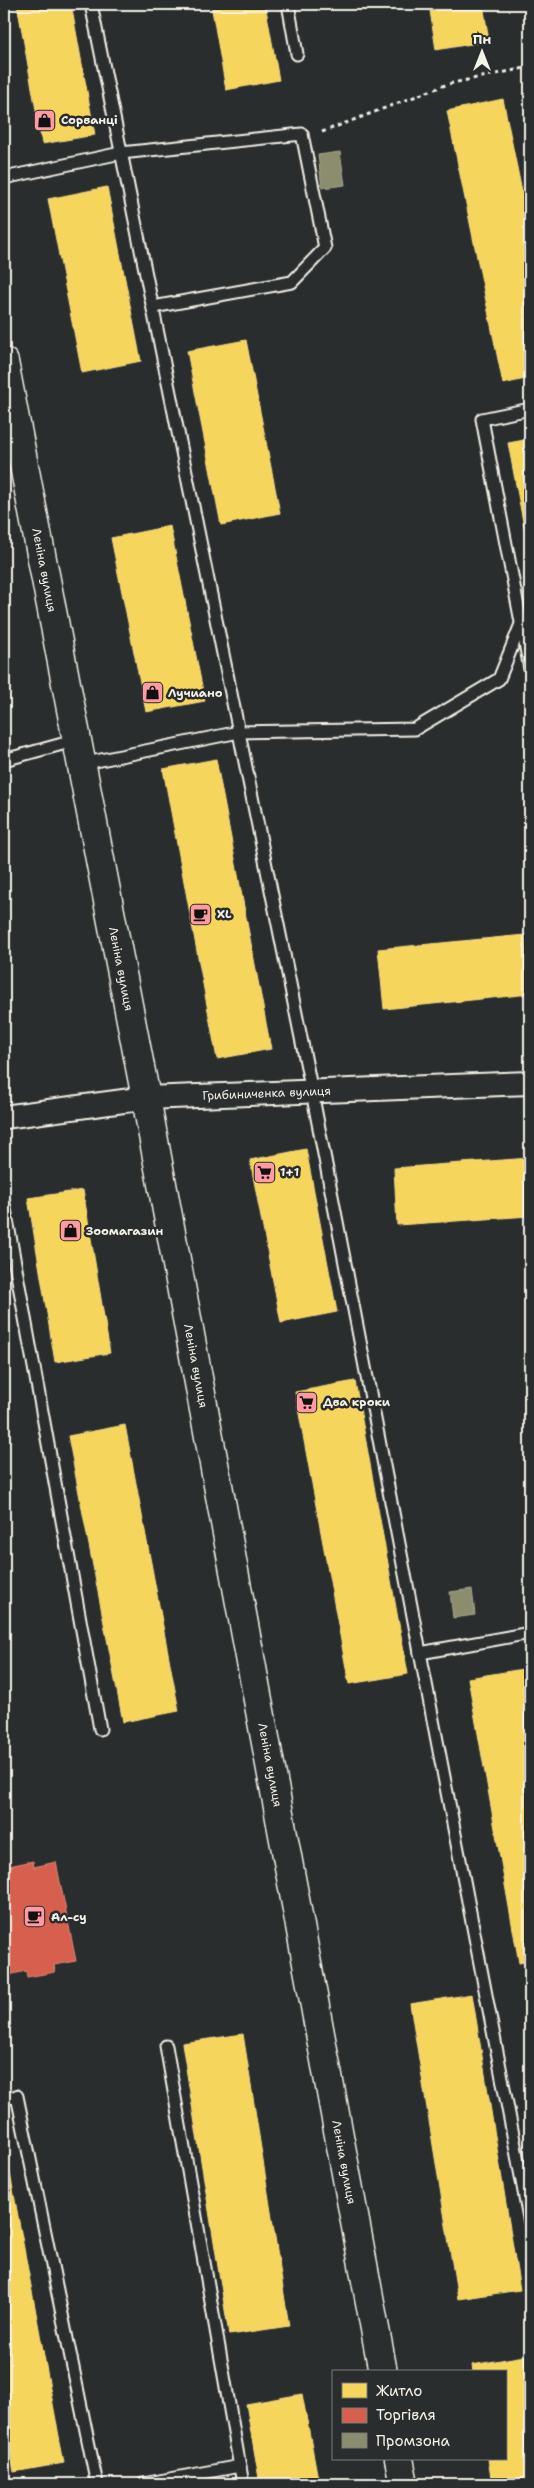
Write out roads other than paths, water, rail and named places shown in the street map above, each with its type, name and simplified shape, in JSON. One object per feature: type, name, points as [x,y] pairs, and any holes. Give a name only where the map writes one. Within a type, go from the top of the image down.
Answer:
[{"type":"main road","name":"Леніна вулиця","points":[[4,362],[146,1098],[383,2370]]},
{"type":"main road","points":[[399,2460],[404,2484]]},
{"type":"street","name":"Грибиниченка вулиця","points":[[4,1117],[146,1098],[530,1083]]},
{"type":"lane","points":[[91,4],[312,1092],[530,2223]]},
{"type":"lane","points":[[288,4],[298,54]]},
{"type":"lane","points":[[4,178],[121,153],[302,134],[325,248],[292,282],[153,307]]},
{"type":"lane","points":[[530,409],[482,419],[530,669]]},
{"type":"lane","points":[[4,760],[239,732],[415,729],[499,679],[521,624]]},
{"type":"lane","points":[[4,1203],[100,1730]]},
{"type":"lane","points":[[420,1653],[530,1633]]},
{"type":"lane","points":[[166,2046],[243,2484]]},
{"type":"lane","points":[[4,2099],[17,2096],[97,2484]]},
{"type":"lane","points":[[143,2484],[240,2466]]},
{"type":"place","name":"Сорванці","points":[[45,120]]},
{"type":"place","name":"Лучиано","points":[[152,693]]},
{"type":"place","name":"XL","points":[[201,914]]},
{"type":"place","name":"1+1","points":[[264,1172]]},
{"type":"place","name":"Зоомагазин","points":[[70,1231]]},
{"type":"place","name":"Два кроки","points":[[307,1402]]},
{"type":"place","name":"Ал-су","points":[[35,1917]]}]
